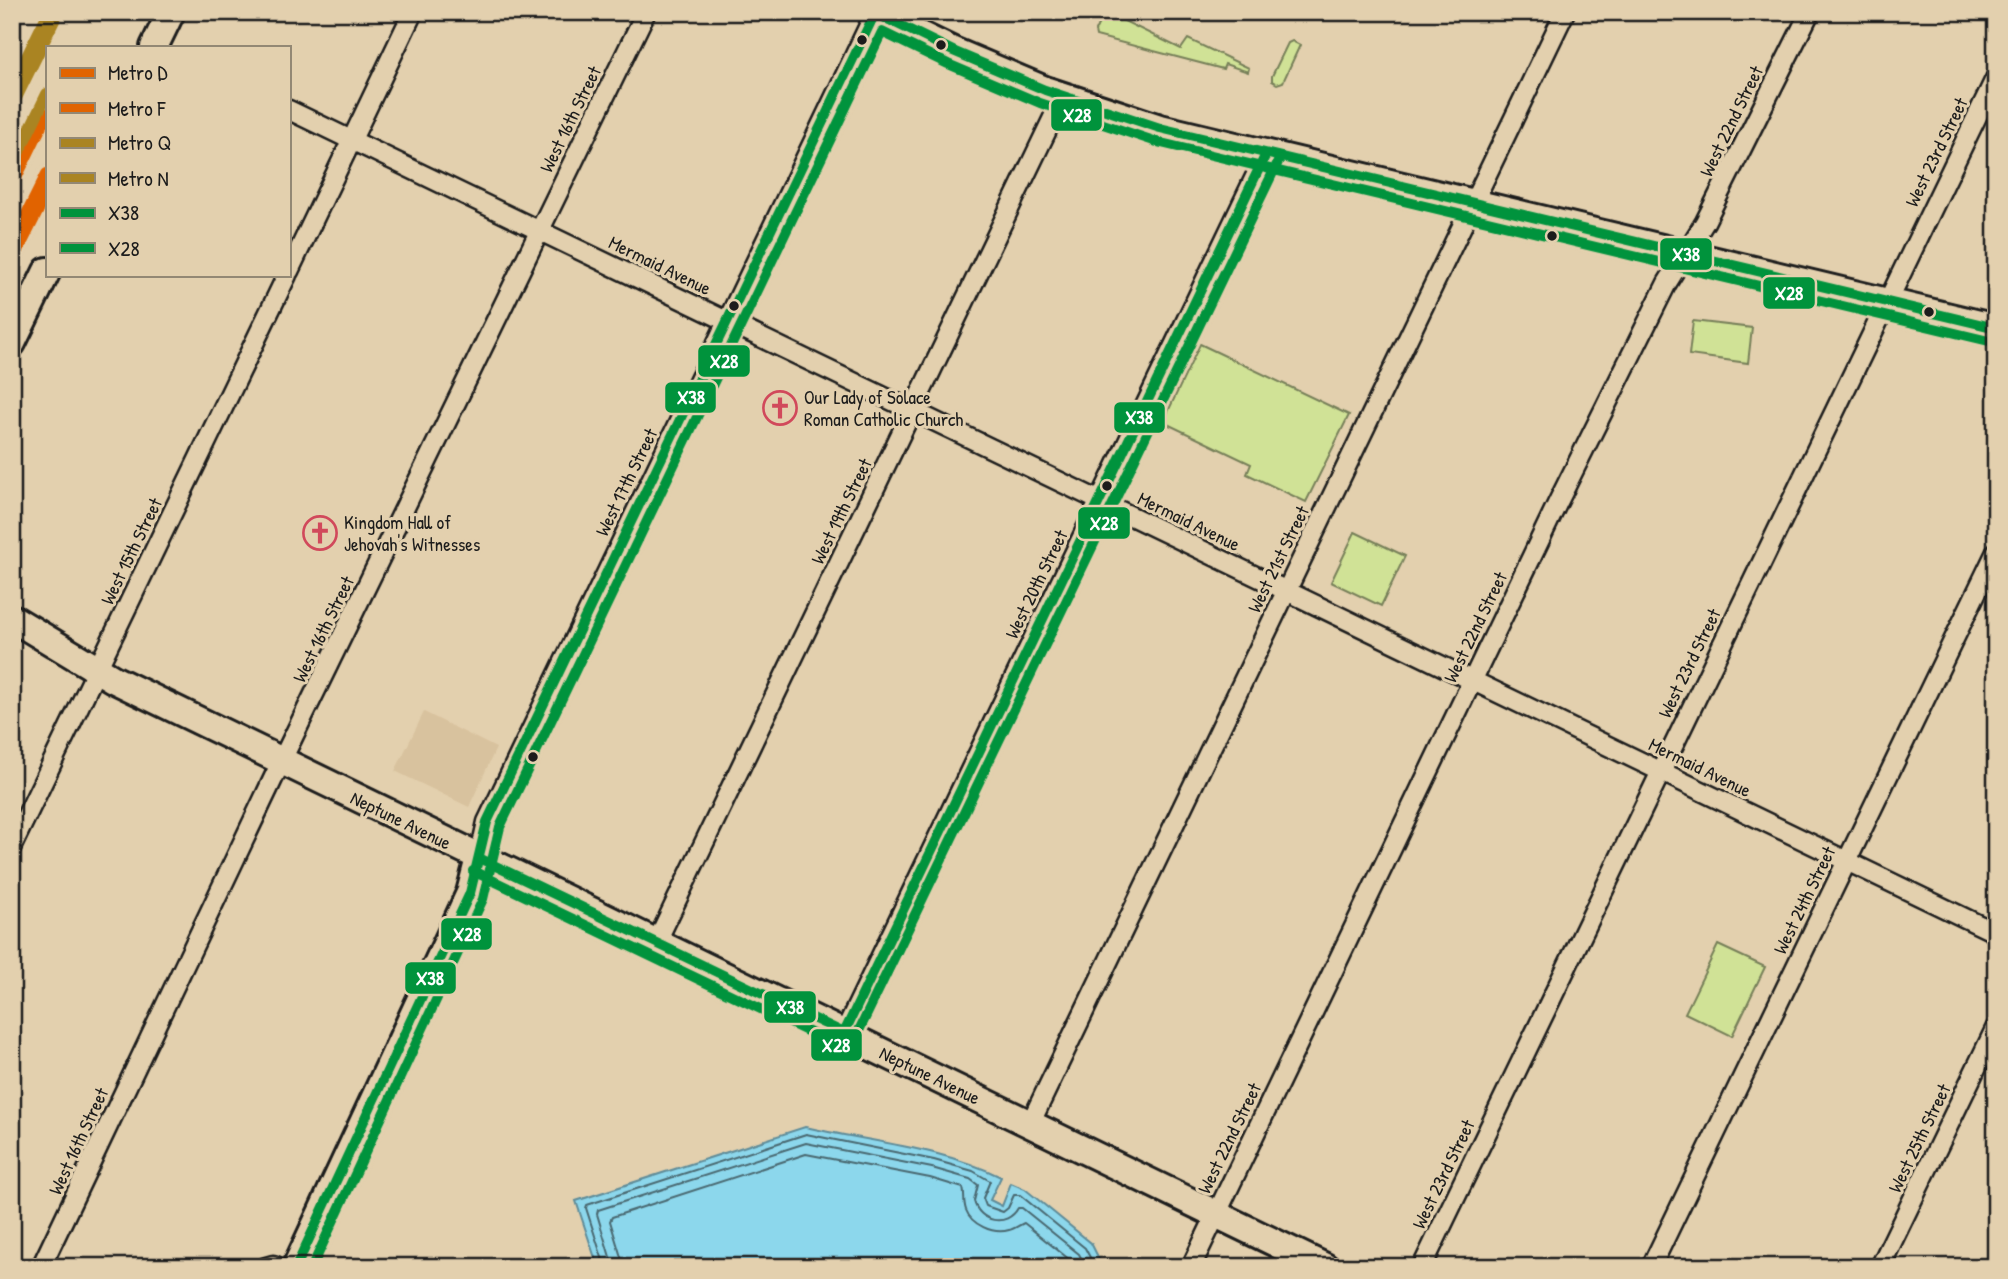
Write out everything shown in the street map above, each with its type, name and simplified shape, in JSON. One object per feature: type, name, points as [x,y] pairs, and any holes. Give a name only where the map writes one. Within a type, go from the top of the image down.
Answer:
[{"type":"main road","points":[[156,46],[171,12]]},
{"type":"main road","points":[[874,13],[953,51],[1063,97],[1160,128],[1996,328]]},
{"type":"main road","points":[[12,343],[46,273]]},
{"type":"main road","name":"Neptune Avenue","points":[[12,618],[97,670],[282,762],[1325,1267]]},
{"type":"main road","points":[[296,1267],[470,893],[479,858]]},
{"type":"street","name":"West 15th Street","points":[[290,269],[413,12]]},
{"type":"street","name":"West 16th Street","points":[[41,1267],[282,762],[646,12]]},
{"type":"street","name":"West 21st Street","points":[[1030,1124],[1565,12]]},
{"type":"street","name":"West 22nd Street","points":[[1191,1267],[1564,490],[1667,283],[1705,222],[1810,12]]},
{"type":"street","name":"West 17th Street","points":[[479,858],[492,811],[874,13]]},
{"type":"street","name":"West 23rd Street","points":[[1422,1267],[1996,77]]},
{"type":"street","name":"West 19th Street","points":[[656,943],[1063,97]]},
{"type":"street","name":"Mermaid Avenue","points":[[290,110],[1996,933]]},
{"type":"street","name":"West 20th Street","points":[[844,1033],[1266,154]]},
{"type":"street","name":"West 15th Street","points":[[12,846],[287,276]]},
{"type":"street","name":"West 24th Street","points":[[1651,1267],[1996,552]]},
{"type":"street","name":"West 25th Street","points":[[1880,1267],[1996,1027]]},
{"type":"street","points":[[266,1267],[278,1267]]},
{"type":"shaded area","points":[[424,712],[496,748],[469,807],[395,771]]},
{"type":"green space","points":[[1104,12],[1120,12],[1118,18],[1181,49],[1188,39],[1249,68],[1248,72],[1225,64],[1223,69],[1096,36],[1095,31]]},
{"type":"green space","points":[[1292,41],[1300,45],[1283,82],[1277,84],[1272,81],[1272,76],[1288,43]]},
{"type":"green space","points":[[1693,321],[1752,328],[1748,363],[1689,355]]},
{"type":"green space","points":[[1200,344],[1349,415],[1306,502],[1247,474],[1251,464],[1163,422]]},
{"type":"green space","points":[[1355,532],[1405,556],[1381,606],[1331,582]]},
{"type":"green space","points":[[1718,945],[1765,967],[1732,1036],[1685,1013]]},
{"type":"water","points":[[805,1127],[930,1152],[1001,1177],[990,1200],[1002,1206],[1011,1183],[1025,1189],[1091,1243],[1103,1267],[598,1267],[576,1201]]},
{"type":"metro line","name":"N","points":[[12,87],[49,12]]},
{"type":"metro line","name":"Q","points":[[12,106],[58,12]]},
{"type":"metro line","name":"Q","points":[[12,166],[46,96]]},
{"type":"metro line","name":"F","points":[[12,186],[46,116]]},
{"type":"metro line","name":"F","points":[[12,244],[46,176]]},
{"type":"metro line","name":"D","points":[[12,262],[46,194]]},
{"type":"transit line","name":"X38","points":[[296,1267],[470,893],[487,822],[875,13],[953,51],[1045,90],[1160,128],[1996,328]]},
{"type":"transit line","name":"X28","points":[[312,1267],[483,899],[500,827],[882,32],[948,64],[1040,103],[1157,142],[1993,342]]},
{"type":"transit line","name":"X38","points":[[479,858],[844,1033],[1266,154]]},
{"type":"transit line","name":"X28","points":[[473,871],[838,1046],[846,1047],[853,1043],[1279,160]]},
{"type":"place","name":"Our Lady of Solace Roman Catholic Church","points":[[780,408]]},
{"type":"place","name":"Kingdom Hall of Jehovah's Witnesses","points":[[320,533]]}]
